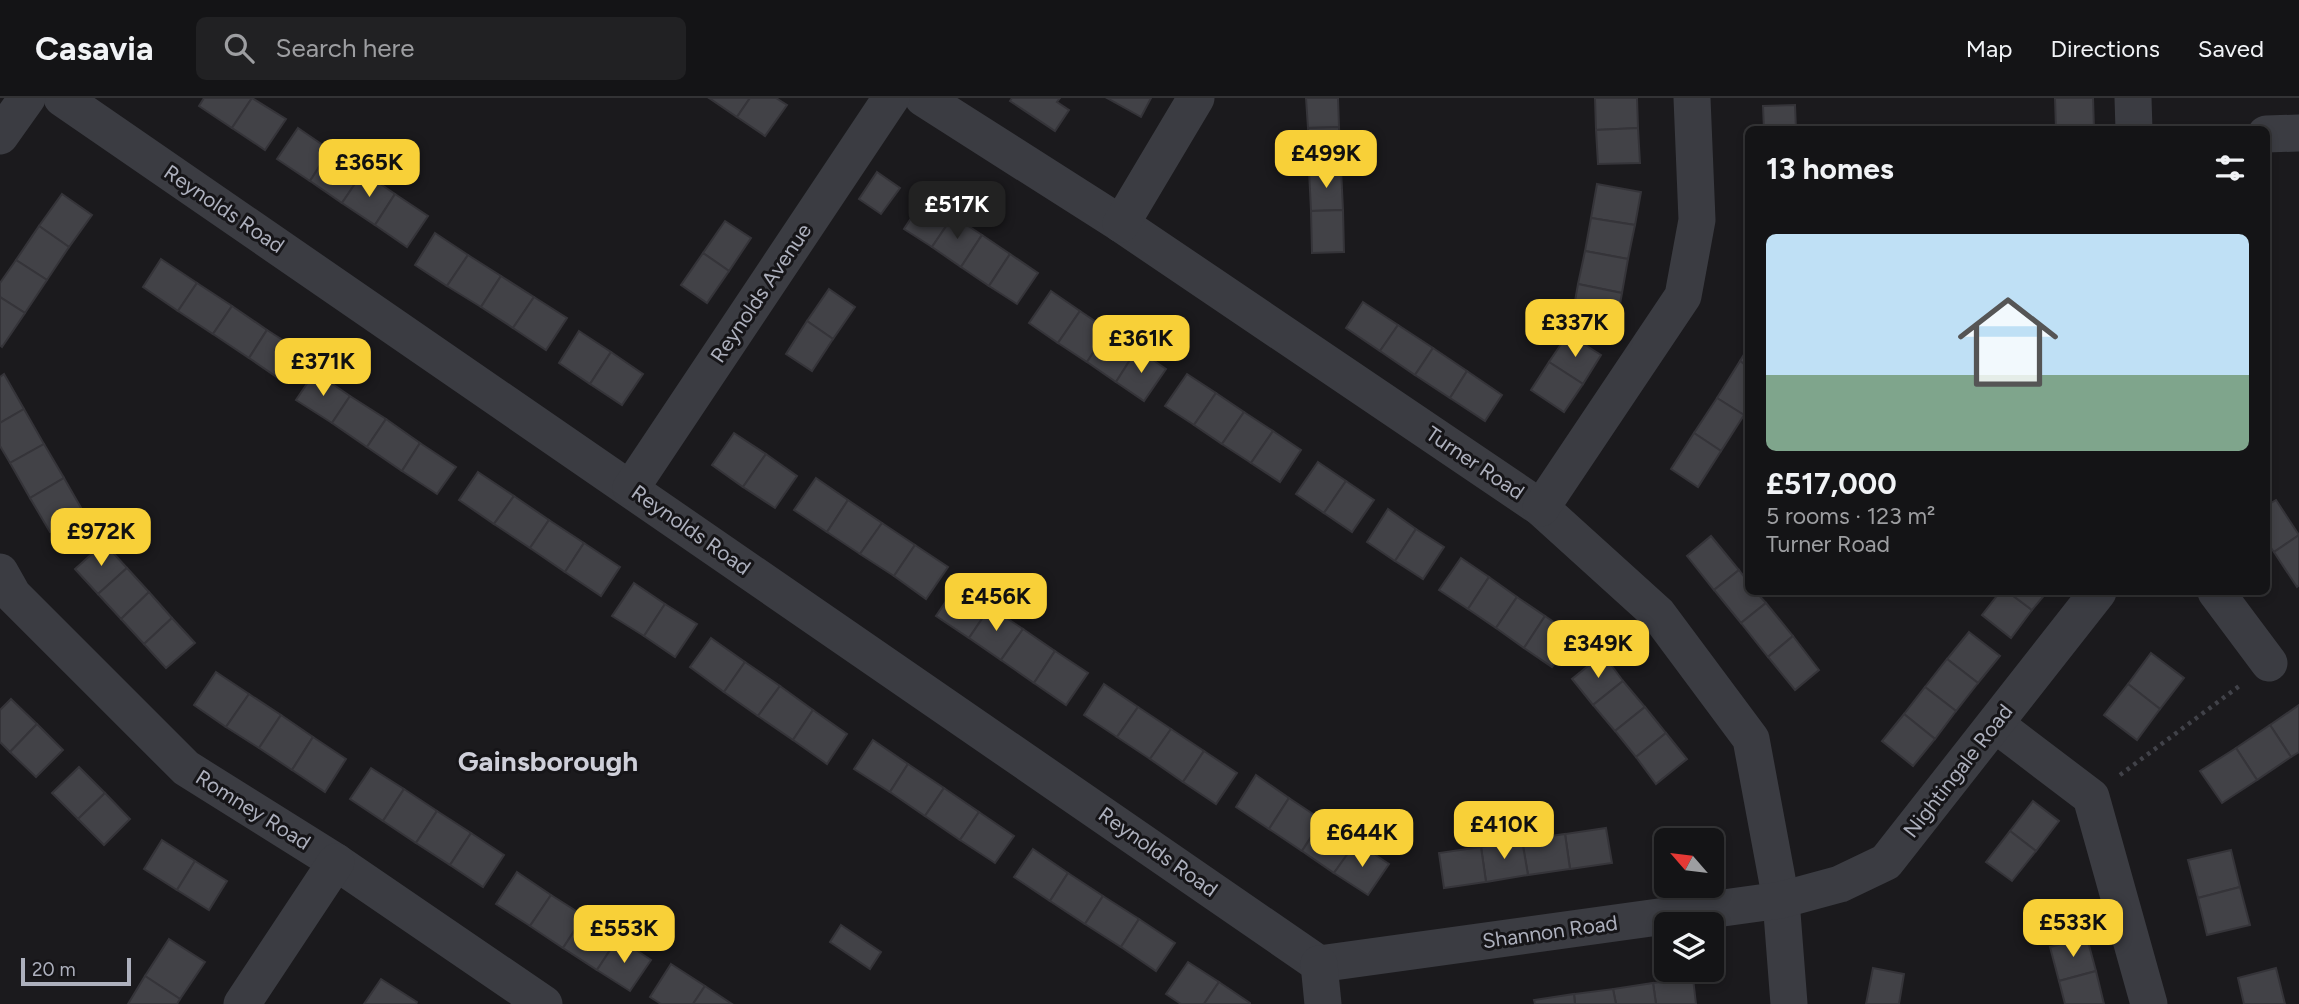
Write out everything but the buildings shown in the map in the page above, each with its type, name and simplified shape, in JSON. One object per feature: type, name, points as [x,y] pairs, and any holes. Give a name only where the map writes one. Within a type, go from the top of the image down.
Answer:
[{"type":"street","points":[[0,136],[27,98]]},
{"type":"street","name":"Reynolds Road","points":[[62,98],[1319,964]]},
{"type":"street","name":"Reynolds Avenue","points":[[631,488],[891,98]]},
{"type":"street","name":"Turner Road","points":[[923,98],[1121,224],[1541,508],[1658,614],[1751,739],[1781,900],[1789,1004]]},
{"type":"street","points":[[1121,224],[1196,98]]},
{"type":"street","points":[[1541,508],[1683,296],[1697,220],[1692,98]]},
{"type":"street","points":[[2133,98],[2134,126]]},
{"type":"street","points":[[2270,134],[2299,133]]},
{"type":"street","name":"Romney Road","points":[[0,572],[13,595],[186,768],[336,862],[544,1004]]},
{"type":"street","name":"Nightingale Road","points":[[1781,900],[1840,884],[1886,862],[2096,595]]},
{"type":"street","points":[[2218,595],[2269,663]]},
{"type":"street","points":[[1995,724],[2091,797],[2148,1004]]},
{"type":"street","points":[[242,1004],[336,862]]},
{"type":"street","name":"Shannon Road","points":[[1319,964],[1781,900]]},
{"type":"street","points":[[1319,964],[1323,1004]]},
{"type":"path","points":[[2091,797],[2269,663]]},
{"type":"district","name":"Gainsborough","points":[[548,761]]}]
